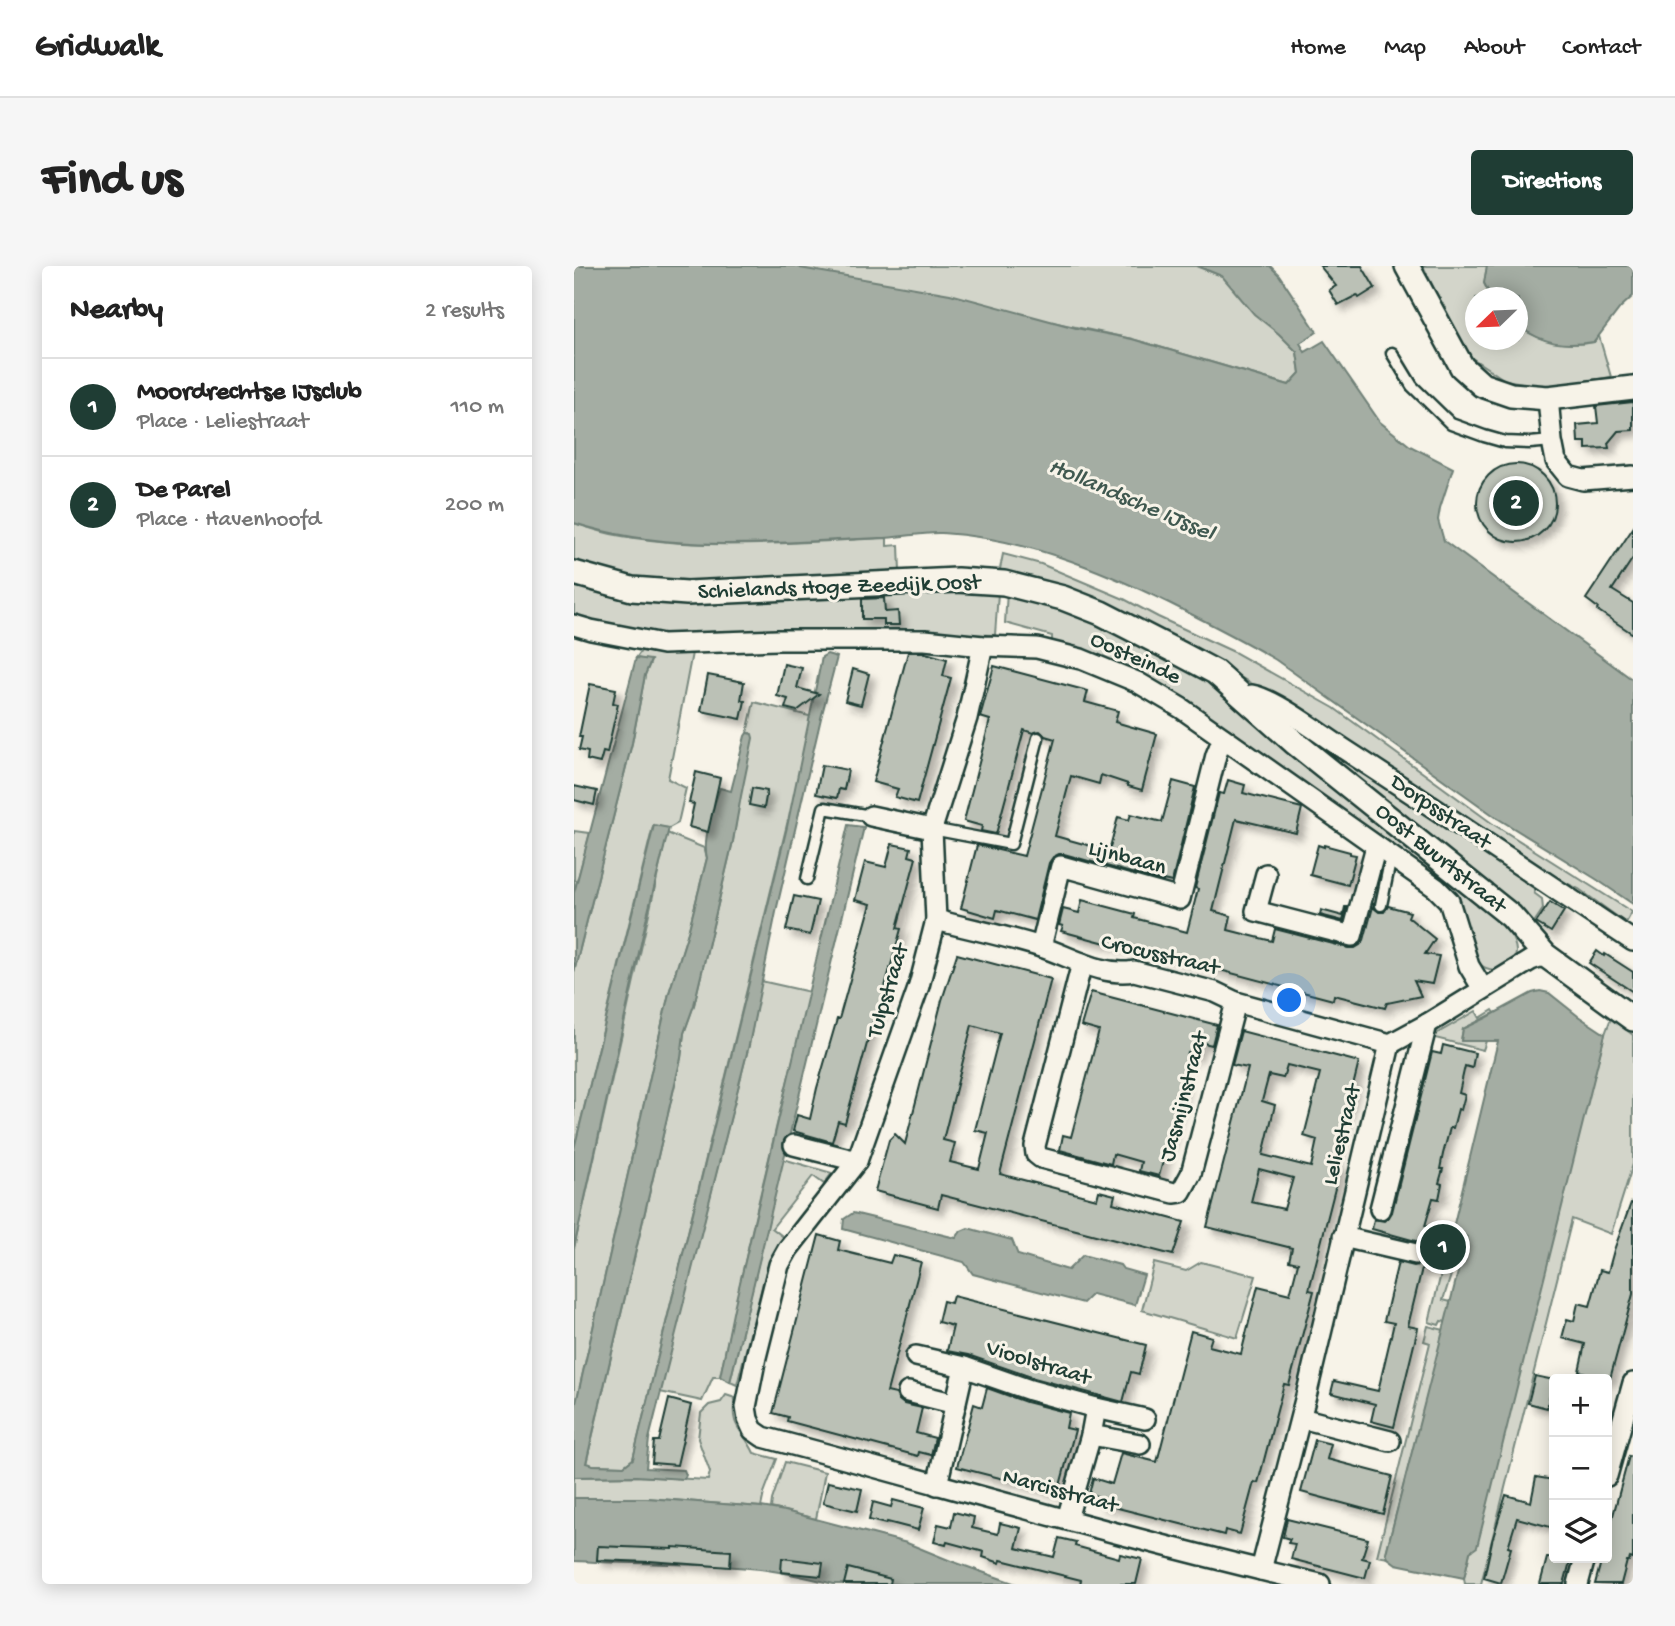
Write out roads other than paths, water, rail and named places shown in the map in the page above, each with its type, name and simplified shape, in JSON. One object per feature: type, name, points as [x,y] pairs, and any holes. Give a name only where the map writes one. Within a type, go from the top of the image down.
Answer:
[{"type":"street","points":[[1407,266],[1462,367],[1482,385],[1511,395],[1548,398],[1633,388]]},
{"type":"street","points":[[1548,398],[1556,461],[1567,477],[1583,480],[1633,477]]},
{"type":"street","name":"Schielands Hoge Zeedijk Oost","points":[[574,573],[632,589],[687,593],[957,580],[1004,583],[1063,598],[1118,621],[1215,672],[1244,700]]},
{"type":"street","name":"Oosteinde","points":[[574,625],[663,644],[778,640],[925,640],[1037,648],[1081,659],[1136,682],[1181,708],[1436,888],[1450,901],[1469,966],[1483,989]]},
{"type":"street","name":"Tulpstraat","points":[[789,1444],[763,1437],[754,1430],[748,1419],[746,1407],[756,1357],[779,1265],[788,1249],[858,1161],[919,986],[936,920],[932,829],[967,718],[983,646]]},
{"type":"street","name":"Dorpsstraat","points":[[1244,700],[1252,695],[1259,696],[1282,709],[1633,941]]},
{"type":"street","name":"Oost Buurtstraat","points":[[1244,700],[1511,916],[1545,955],[1633,1019]]},
{"type":"street","name":"Lijnbaan","points":[[1041,947],[1061,866],[1181,899],[1216,755],[1223,738]]},
{"type":"street","points":[[871,817],[932,829]]},
{"type":"street","points":[[1266,874],[1256,911],[1352,936],[1384,852]]},
{"type":"street","name":"Crocusstraat","points":[[936,920],[1041,947],[1120,974],[1134,971],[1215,992],[1236,1002],[1390,1044]]},
{"type":"street","points":[[1390,1044],[1531,960],[1545,955]]},
{"type":"street","name":"Jasmijnstraat","points":[[1082,963],[1035,1154],[1114,1178],[1174,1193],[1181,1192],[1191,1174],[1236,1002]]},
{"type":"street","points":[[1380,1209],[1427,1024]]},
{"type":"street","name":"Leliestraat","points":[[1261,1570],[1301,1418],[1390,1044]]},
{"type":"street","points":[[794,1145],[858,1161]]},
{"type":"street","points":[[1343,1237],[1416,1254]]},
{"type":"street","name":"Vioolstraat","points":[[916,1356],[964,1367],[1031,1390],[1144,1419]]},
{"type":"street","points":[[937,1485],[964,1367]]},
{"type":"street","points":[[1612,1458],[1633,1383]]},
{"type":"street","points":[[908,1392],[956,1404]]},
{"type":"street","points":[[1068,1520],[1096,1408]]},
{"type":"street","points":[[1301,1418],[1390,1441]]},
{"type":"street","points":[[1091,1435],[1140,1444]]},
{"type":"street","name":"Narcisstraat","points":[[789,1444],[1068,1520],[1320,1584]]},
{"type":"street","points":[[1578,1584],[1584,1563]]},
{"type":"lane","points":[[1392,353],[1412,386],[1451,424],[1505,442],[1552,441]]},
{"type":"lane","points":[[932,829],[1011,844],[1038,738]]},
{"type":"lane","points":[[807,879],[824,808],[871,817]]},
{"type":"lane","points":[[1381,905],[1384,852]]},
{"type":"water","name":"Hollandsche IJssel","points":[[574,266],[797,266],[950,294],[1076,328],[1132,339],[1289,385],[1300,373],[1297,352],[1254,314],[1222,276],[1197,266],[1270,266],[1279,275],[1317,332],[1300,343],[1305,352],[1324,341],[1380,422],[1410,446],[1453,468],[1438,520],[1444,541],[1633,680],[1633,904],[1497,818],[1276,660],[1169,603],[1087,567],[1002,541],[942,533],[764,543],[687,543],[611,533],[574,523]]},
{"type":"water","points":[[1487,266],[1633,266],[1633,296],[1620,308],[1594,342],[1554,343],[1536,337],[1528,332],[1528,287],[1486,287],[1484,283]]},
{"type":"water","points":[[827,654],[837,657],[777,907],[749,1045],[649,1439],[646,1468],[684,1470],[686,1475],[684,1479],[636,1476],[574,1477],[574,1412],[669,993],[707,858],[707,833],[714,804],[720,788],[731,791],[745,736],[747,733],[752,734],[733,841],[694,1005],[684,1033],[681,1058],[586,1463],[593,1465],[624,1466],[633,1459],[787,827],[822,657]]},
{"type":"water","points":[[636,658],[651,660],[645,675],[632,743],[574,972],[574,893]]},
{"type":"water","points":[[654,825],[669,828],[574,1248],[574,1149]]},
{"type":"water","points":[[848,825],[864,827],[730,1382],[720,1377],[734,1308]]},
{"type":"water","points":[[1540,991],[1549,993],[1605,1034],[1477,1547],[1470,1552],[1464,1578],[1396,1564],[1386,1553],[1467,1237],[1452,1232],[1498,1041],[1461,1041],[1463,1029]]},
{"type":"water","points":[[853,1213],[956,1238],[961,1231],[968,1228],[1012,1240],[1018,1255],[1068,1270],[1083,1255],[1144,1275],[1135,1305],[1092,1294],[1083,1303],[973,1274],[964,1262],[843,1229],[844,1219]]},
{"type":"water","points":[[574,1498],[647,1498],[785,1511],[907,1543],[1016,1584],[834,1584],[749,1568],[574,1561]]},
{"type":"place","name":"De Parel","points":[[1516,503]]},
{"type":"place","name":"Moordrechtse IJsclub","points":[[1443,1247]]}]
